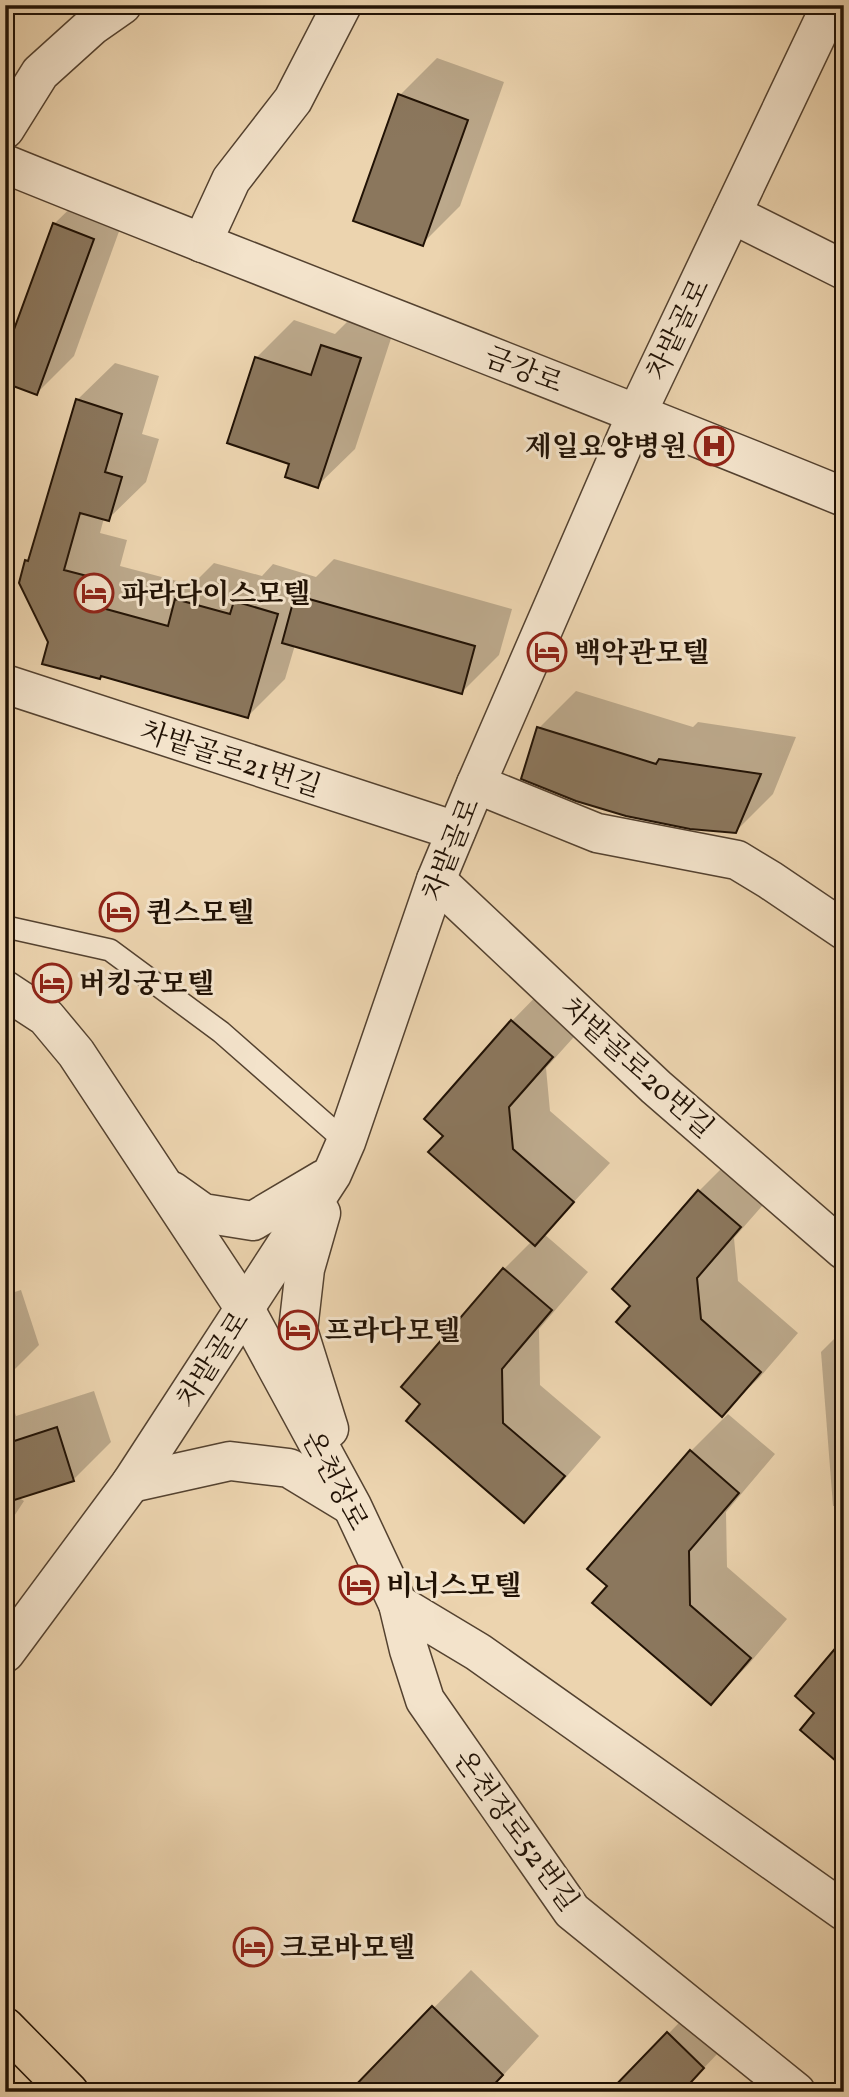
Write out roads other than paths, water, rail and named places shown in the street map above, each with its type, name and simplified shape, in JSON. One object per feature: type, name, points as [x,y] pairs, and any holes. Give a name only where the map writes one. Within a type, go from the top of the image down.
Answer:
[{"type":"main road","points":[[5,2026],[69,2092]]},
{"type":"street","points":[[5,129],[40,73],[92,26],[122,5]]},
{"type":"street","points":[[202,243],[231,180],[293,100],[342,5]]},
{"type":"street","name":"차밭골로","points":[[5,1653],[131,1483],[245,1309],[339,1158],[436,880],[456,831],[637,412],[829,6]]},
{"type":"street","name":"금강로","points":[[5,164],[637,412],[844,497]]},
{"type":"street","points":[[732,214],[844,270]]},
{"type":"street","name":"차밭골로21번길","points":[[5,684],[456,831]]},
{"type":"street","points":[[476,784],[597,833],[737,860],[844,930]]},
{"type":"street","name":"차밭골로20번길","points":[[436,880],[656,1087],[844,1250]]},
{"type":"street","name":"온천장로","points":[[5,990],[46,1017],[76,1053],[245,1309],[352,1506],[398,1604]]},
{"type":"street","points":[[165,1185],[203,1213],[253,1221],[339,1158]]},
{"type":"street","points":[[339,1158],[304,1269],[298,1330],[352,1506]]},
{"type":"street","points":[[131,1483],[230,1461],[289,1468],[352,1506]]},
{"type":"street","points":[[398,1604],[478,1652],[844,1911]]},
{"type":"street","name":"온천장로52번길","points":[[398,1604],[425,1700],[572,1911],[791,2091]]},
{"type":"lane","points":[[5,930],[11,928],[110,950],[221,1032],[339,1158]]},
{"type":"place","name":"제일요양병원","points":[[714,446]]},
{"type":"place","name":"파라다이스모텔","points":[[94,593]]},
{"type":"place","name":"백악관모텔","points":[[547,652]]},
{"type":"place","name":"퀸스모텔","points":[[119,912]]},
{"type":"place","name":"버킹궁모텔","points":[[52,983]]},
{"type":"place","name":"프라다모텔","points":[[298,1330]]},
{"type":"place","name":"비너스모텔","points":[[359,1585]]},
{"type":"place","name":"크로바모텔","points":[[253,1947]]}]
